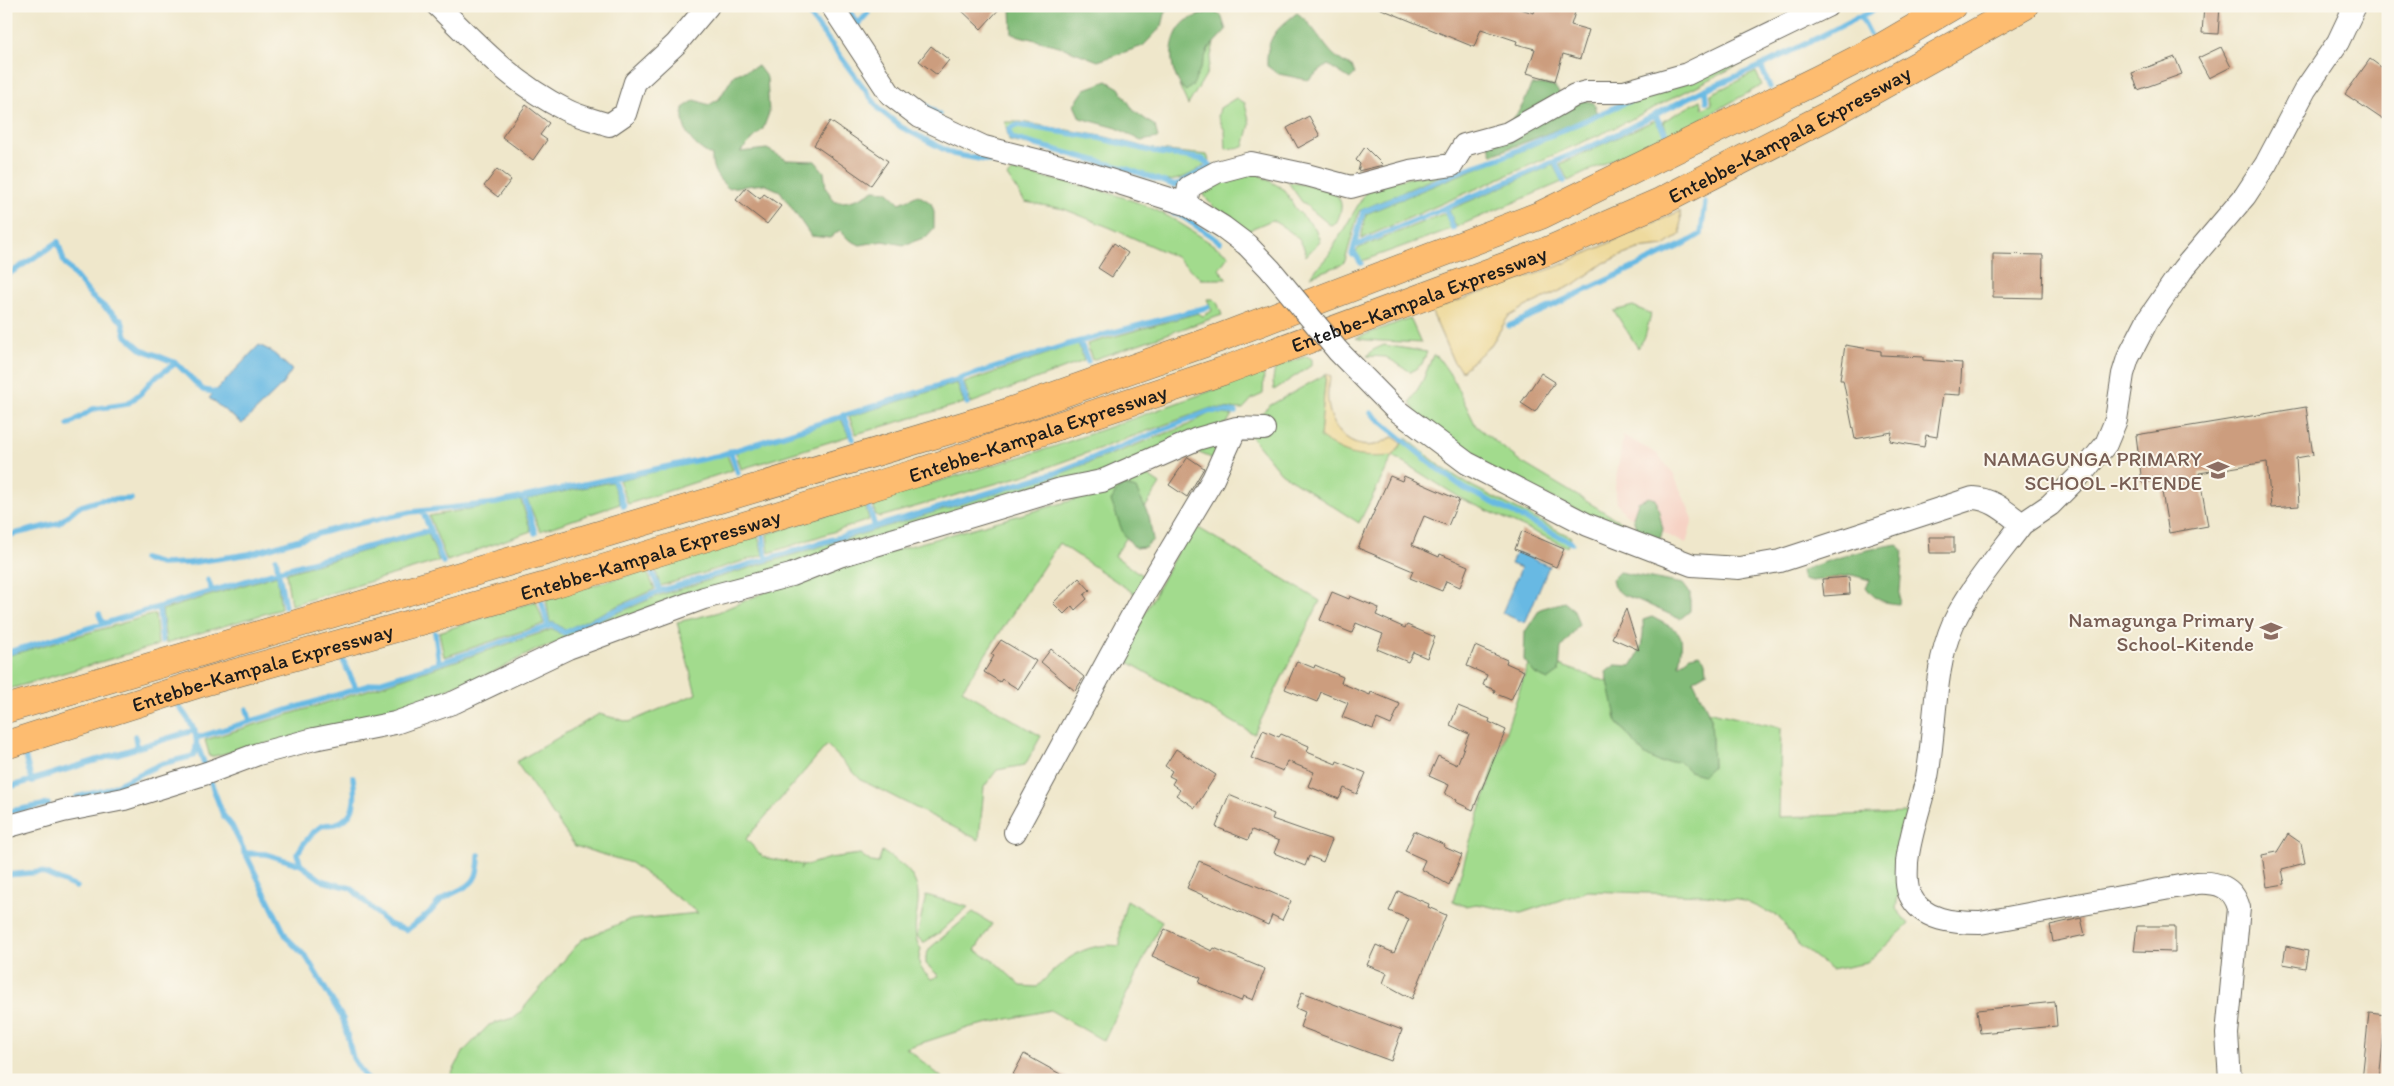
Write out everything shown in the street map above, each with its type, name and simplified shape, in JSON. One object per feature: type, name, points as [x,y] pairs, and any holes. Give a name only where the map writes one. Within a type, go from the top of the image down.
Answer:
[{"type":"highway","name":"Entebbe-Kampala Expressway","points":[[6,709],[530,556],[994,416],[1219,338],[1541,215],[1830,74],[1882,47],[1952,6]]},
{"type":"highway","name":"Entebbe-Kampala Expressway","points":[[6,745],[207,681],[553,584],[917,473],[1223,371],[1547,251],[1662,201],[1827,116],[2024,6]]},
{"type":"street","points":[[438,6],[490,59],[526,88],[568,111],[609,125],[625,114],[636,82],[676,44],[708,6]]},
{"type":"street","points":[[832,6],[890,94],[920,118],[984,147],[1145,189],[1186,204],[1223,227],[1246,245],[1270,269],[1338,351],[1395,409],[1467,463],[1588,524],[1692,565],[1739,568],[1780,561],[1973,498],[1984,498],[1993,502],[2022,524]]},
{"type":"street","points":[[1186,204],[1189,187],[1200,180],[1227,169],[1251,163],[1351,187],[1410,171],[1449,166],[1455,162],[1464,145],[1508,133],[1575,94],[1586,92],[1624,92],[1687,74],[1827,6]]},
{"type":"street","points":[[2230,1080],[2227,1034],[2239,908],[2234,895],[2222,885],[2215,882],[2197,883],[1980,923],[1959,923],[1922,911],[1911,897],[1908,888],[1908,860],[1927,775],[1941,670],[1949,634],[1963,605],[2022,524],[2050,505],[2084,471],[2106,444],[2116,420],[2123,374],[2128,358],[2147,320],[2183,269],[2245,196],[2266,164],[2305,90],[2338,42],[2355,6]]},
{"type":"street","points":[[1015,832],[1152,580],[1213,479],[1236,428]]},
{"type":"street","points":[[6,827],[63,811],[124,799],[207,773],[258,754],[314,739],[395,723],[455,702],[568,648],[704,598],[791,575],[839,556],[1060,489],[1102,482],[1197,439],[1236,428],[1264,429]]},
{"type":"shaded area","points":[[1623,435],[1657,454],[1673,473],[1693,519],[1686,544],[1624,513],[1617,503],[1615,487]]},
{"type":"green space","points":[[1011,6],[1167,6],[1162,26],[1143,46],[1098,61],[1059,46],[1012,34]]},
{"type":"green space","points":[[1211,11],[1221,15],[1226,30],[1209,48],[1193,85],[1186,91],[1176,76],[1173,66],[1172,46],[1180,28],[1186,21]]},
{"type":"green space","points":[[1297,13],[1312,27],[1335,56],[1352,66],[1355,74],[1350,79],[1328,65],[1308,80],[1279,74],[1267,66],[1268,48],[1274,35],[1283,24]]},
{"type":"green space","points":[[1214,43],[1207,73],[1188,105],[1179,85],[1186,91],[1191,86],[1209,48]]},
{"type":"green space","points":[[1753,47],[1754,57],[1606,132],[1361,239],[1366,214],[1515,154]]},
{"type":"green space","points":[[758,66],[767,78],[769,113],[763,129],[740,152],[767,149],[787,160],[815,161],[824,172],[826,188],[835,202],[846,202],[856,199],[874,190],[887,191],[900,203],[918,195],[931,203],[934,211],[934,228],[926,237],[904,245],[883,241],[860,245],[848,239],[840,230],[830,238],[811,236],[780,191],[764,184],[728,188],[724,185],[714,170],[712,156],[689,137],[684,124],[683,108],[695,100],[709,105],[719,99],[734,75]]},
{"type":"green space","points":[[1756,72],[1762,85],[1669,137],[1663,121],[1701,100],[1703,109],[1712,104],[1711,94]]},
{"type":"green space","points":[[1107,81],[1119,88],[1134,111],[1155,126],[1158,138],[1141,141],[1117,128],[1080,118],[1074,105],[1085,89]]},
{"type":"green space","points":[[1542,84],[1555,87],[1568,105],[1581,99],[1594,103],[1598,114],[1492,155],[1487,139],[1515,116],[1531,85]]},
{"type":"green space","points":[[1236,98],[1245,103],[1250,124],[1244,147],[1226,149],[1225,131],[1218,117],[1220,108]]},
{"type":"green space","points":[[1655,120],[1664,135],[1568,181],[1560,164]]},
{"type":"green space","points":[[1005,122],[1021,122],[1102,136],[1157,150],[1207,155],[1209,160],[1188,175],[1175,180],[1163,181],[1100,160],[1009,141]]},
{"type":"green space","points":[[1553,165],[1562,182],[1456,227],[1449,210]]},
{"type":"green space","points":[[1453,170],[1359,211],[1345,261],[1341,265],[1310,276],[1328,256],[1370,185]]},
{"type":"green space","points":[[1012,171],[1076,184],[1108,193],[1139,203],[1163,214],[1229,255],[1219,269],[1227,279],[1201,279],[1176,257],[1111,228],[1064,209],[1025,202],[1007,176]]},
{"type":"green space","points":[[1253,171],[1285,190],[1295,208],[1315,228],[1320,241],[1306,256],[1302,243],[1298,238],[1272,220],[1253,228],[1243,236],[1208,201],[1201,189]]},
{"type":"green space","points":[[1288,182],[1319,187],[1329,190],[1336,195],[1340,202],[1341,211],[1336,223],[1330,225],[1302,202]]},
{"type":"green space","points":[[1445,213],[1451,229],[1362,261],[1356,252],[1359,248]]},
{"type":"green space","points":[[1207,299],[1213,299],[1217,302],[1222,315],[1092,360],[1087,344],[1198,313],[1203,316],[1212,311]]},
{"type":"green space","points":[[1633,306],[1651,314],[1645,337],[1638,348],[1614,311]]},
{"type":"green space","points":[[1410,318],[1421,343],[1356,338]]},
{"type":"green space","points":[[1078,343],[1084,361],[971,403],[964,383]]},
{"type":"green space","points":[[1384,345],[1427,352],[1422,364],[1411,372],[1386,357],[1367,356],[1373,350]]},
{"type":"green space","points":[[1433,355],[1438,357],[1452,377],[1476,426],[1521,462],[1621,522],[1623,527],[1618,529],[1492,470],[1416,413],[1410,402],[1423,380]]},
{"type":"green space","points":[[1307,356],[1312,359],[1312,365],[1274,390],[1275,367]]},
{"type":"green space","points":[[1264,372],[1263,394],[1252,399],[1243,409],[1211,408],[1029,474],[880,517],[875,514],[873,501],[1053,447]]},
{"type":"green space","points":[[1326,374],[1320,437],[1393,456],[1359,523],[1281,473],[1245,429],[1269,406]]},
{"type":"green space","points":[[957,383],[964,403],[856,434],[849,417]]},
{"type":"green space","points":[[1210,413],[1232,415],[1227,423],[1112,470],[538,649],[493,672],[456,685],[415,708],[210,757],[205,740],[371,689],[553,629],[563,636],[660,595],[1057,475],[1188,425]]},
{"type":"green space","points":[[841,419],[849,436],[741,469],[736,452]]},
{"type":"green space","points":[[1228,433],[1216,460],[1185,447]]},
{"type":"green space","points":[[1406,438],[1443,468],[1468,484],[1571,537],[1567,547],[1462,499],[1393,456]]},
{"type":"green space","points":[[727,455],[733,470],[628,504],[619,480]]},
{"type":"green space","points":[[1138,469],[1160,484],[1115,556],[1146,578],[1138,596],[1059,543],[962,690],[1041,736],[1025,765],[997,770],[984,787],[979,840],[861,780],[827,745],[746,839],[763,857],[802,865],[800,869],[803,866],[830,858],[860,854],[871,862],[878,863],[882,851],[900,864],[910,873],[916,883],[918,903],[915,931],[921,950],[919,963],[922,970],[931,979],[939,976],[926,964],[926,956],[930,948],[973,912],[992,924],[975,950],[995,962],[1021,986],[1037,987],[1064,962],[1084,950],[1107,945],[1120,946],[1120,927],[1127,900],[1162,921],[1104,1041],[1050,1010],[971,1027],[906,1048],[945,1080],[448,1080],[464,1051],[489,1025],[516,1017],[581,940],[628,920],[698,913],[631,863],[575,846],[516,762],[599,714],[629,722],[696,694],[677,622],[716,613],[803,576],[1084,497]]},
{"type":"green space","points":[[612,482],[620,504],[540,531],[527,499]]},
{"type":"green space","points":[[1124,485],[1136,489],[1149,516],[1153,540],[1145,547],[1135,548],[1123,533],[1111,501],[1117,490]]},
{"type":"green space","points":[[1649,497],[1656,499],[1663,529],[1658,546],[1639,540],[1633,517],[1638,502]]},
{"type":"green space","points":[[521,500],[531,531],[447,561],[429,516]]},
{"type":"green space","points":[[865,503],[869,520],[769,553],[767,534]]},
{"type":"green space","points":[[1192,524],[1320,601],[1254,734],[1121,658]]},
{"type":"green space","points":[[428,533],[439,561],[291,605],[286,573]]},
{"type":"green space","points":[[758,536],[763,555],[660,586],[655,567]]},
{"type":"green space","points":[[1897,544],[1903,551],[1899,604],[1884,602],[1876,598],[1866,587],[1870,580],[1852,575],[1812,581],[1803,579],[1801,571],[1813,566],[1848,555]]},
{"type":"green space","points":[[646,570],[655,589],[565,630],[554,622],[550,623],[546,599]]},
{"type":"green space","points":[[1619,572],[1683,584],[1690,593],[1690,611],[1680,619],[1623,595],[1614,587],[1612,579]]},
{"type":"green space","points":[[277,575],[281,609],[166,643],[162,610]]},
{"type":"green space","points":[[536,601],[544,624],[444,657],[439,632]]},
{"type":"green space","points":[[1564,602],[1574,610],[1579,625],[1561,648],[1559,672],[1548,680],[1535,674],[1524,660],[1525,632],[1540,609]]},
{"type":"green space","points":[[155,614],[158,645],[6,690],[6,656]]},
{"type":"green space","points":[[1652,617],[1676,630],[1679,634],[1681,645],[1679,665],[1691,656],[1699,654],[1706,662],[1707,672],[1693,680],[1711,718],[1713,766],[1703,775],[1689,771],[1679,761],[1660,763],[1644,754],[1617,722],[1606,672],[1615,665],[1631,666],[1642,644],[1643,620]]},
{"type":"green space","points":[[1531,655],[1622,687],[1615,716],[1617,722],[1644,754],[1660,763],[1679,761],[1689,771],[1713,767],[1711,718],[1707,711],[1781,728],[1779,817],[1910,813],[1896,909],[1909,924],[1867,963],[1831,970],[1798,944],[1779,917],[1744,901],[1706,895],[1588,891],[1521,913],[1477,904],[1465,906],[1453,901],[1470,841]]},
{"type":"green space","points":[[926,895],[968,907],[939,933],[923,943],[917,936]]},
{"type":"sand","points":[[1680,211],[1681,234],[1664,246],[1638,249],[1604,263],[1575,284],[1508,317],[1491,345],[1462,371],[1453,361],[1431,310],[1556,267]]},
{"type":"sand","points":[[1326,374],[1331,376],[1328,388],[1330,413],[1341,434],[1351,441],[1362,445],[1379,444],[1393,437],[1402,443],[1393,456],[1372,457],[1354,455],[1338,449],[1320,437]]},
{"type":"water","points":[[259,345],[271,351],[292,370],[282,385],[242,424],[209,398]]},
{"type":"water","points":[[1516,552],[1549,566],[1525,623],[1502,613],[1521,568],[1511,564]]},
{"type":"building","points":[[957,6],[1002,6],[981,29]]},
{"type":"building","points":[[1374,6],[1511,6],[1534,13],[1536,6],[1577,6],[1571,25],[1589,30],[1580,59],[1563,54],[1555,81],[1527,73],[1535,49],[1516,44],[1517,41],[1481,29],[1474,47]]},
{"type":"building","points":[[2204,6],[2220,6],[2218,34],[2202,33]]},
{"type":"building","points":[[931,46],[949,60],[937,75],[919,61]]},
{"type":"building","points":[[2221,47],[2231,67],[2209,78],[2198,58]]},
{"type":"building","points":[[2175,57],[2182,74],[2138,90],[2132,73]]},
{"type":"building","points":[[2370,59],[2388,72],[2388,111],[2382,119],[2345,94]]},
{"type":"building","points":[[526,105],[549,123],[540,135],[547,140],[533,160],[502,137]]},
{"type":"building","points":[[1309,116],[1320,136],[1298,148],[1287,128]]},
{"type":"building","points":[[830,121],[888,161],[871,185],[814,145]]},
{"type":"building","points":[[1365,147],[1383,165],[1358,171],[1360,164],[1356,160]]},
{"type":"building","points":[[497,169],[511,180],[498,197],[484,186]]},
{"type":"building","points":[[746,188],[760,199],[764,194],[781,206],[767,224],[736,200]]},
{"type":"building","points":[[1114,243],[1128,253],[1112,277],[1098,268]]},
{"type":"building","points":[[1993,254],[2043,255],[2042,298],[1993,297]]},
{"type":"building","points":[[1845,345],[1881,351],[1881,355],[1923,357],[1923,360],[1962,363],[1960,395],[1943,394],[1937,437],[1926,435],[1924,447],[1890,441],[1892,432],[1855,439],[1843,380],[1840,380]]},
{"type":"building","points":[[1541,373],[1555,382],[1535,412],[1521,403]]},
{"type":"building","points":[[2306,407],[2313,455],[2296,458],[2299,506],[2271,508],[2267,462],[2199,473],[2208,526],[2169,533],[2160,480],[2142,483],[2136,435]]},
{"type":"building","points":[[1188,457],[1204,468],[1187,497],[1169,485]]},
{"type":"building","points":[[1390,476],[1402,481],[1404,476],[1459,500],[1448,526],[1424,516],[1412,545],[1439,557],[1440,554],[1468,566],[1460,587],[1446,581],[1442,591],[1410,578],[1413,571],[1358,548]]},
{"type":"building","points":[[1522,531],[1564,549],[1556,567],[1515,549]]},
{"type":"building","points":[[1929,537],[1954,537],[1954,553],[1930,553]]},
{"type":"building","points":[[1849,577],[1850,594],[1824,596],[1822,579]]},
{"type":"building","points":[[1079,578],[1090,590],[1084,595],[1087,599],[1075,610],[1072,606],[1064,614],[1053,603]]},
{"type":"building","points":[[1332,592],[1349,599],[1350,596],[1379,608],[1376,615],[1405,628],[1407,625],[1435,637],[1427,658],[1413,652],[1408,662],[1377,649],[1383,634],[1356,623],[1352,633],[1320,620]]},
{"type":"building","points":[[1626,609],[1639,650],[1612,638]]},
{"type":"building","points":[[1001,640],[1036,661],[1018,689],[1002,679],[1000,682],[984,672],[994,656],[991,654]]},
{"type":"building","points":[[1475,646],[1507,660],[1506,663],[1524,671],[1511,700],[1494,693],[1495,690],[1483,685],[1487,675],[1467,666]]},
{"type":"building","points":[[1051,649],[1084,677],[1075,691],[1041,662]]},
{"type":"building","points":[[1297,661],[1314,668],[1315,665],[1343,677],[1341,683],[1370,695],[1371,692],[1400,704],[1391,725],[1377,719],[1373,729],[1342,717],[1348,703],[1321,692],[1317,702],[1285,689]]},
{"type":"building","points":[[1458,706],[1490,719],[1489,722],[1506,730],[1473,810],[1445,794],[1449,785],[1429,776],[1438,756],[1457,765],[1469,734],[1450,725]]},
{"type":"building","points":[[1263,730],[1279,737],[1281,734],[1309,746],[1307,752],[1336,764],[1337,761],[1366,773],[1357,794],[1344,788],[1339,799],[1308,786],[1314,772],[1287,761],[1283,771],[1251,758]]},
{"type":"building","points":[[1176,749],[1216,775],[1195,808],[1176,795],[1180,790],[1172,784],[1175,779],[1169,776],[1172,771],[1165,766]]},
{"type":"building","points":[[1229,795],[1274,814],[1272,819],[1332,840],[1323,862],[1309,856],[1305,866],[1274,853],[1279,841],[1252,830],[1248,840],[1216,827]]},
{"type":"building","points":[[1414,831],[1462,855],[1449,885],[1421,869],[1425,860],[1405,851]]},
{"type":"building","points":[[2288,834],[2301,843],[2305,863],[2282,869],[2285,884],[2267,887],[2262,855],[2277,852]]},
{"type":"building","points":[[1199,861],[1291,901],[1282,920],[1272,915],[1268,925],[1187,888]]},
{"type":"building","points":[[1398,891],[1429,904],[1428,907],[1446,915],[1412,999],[1383,983],[1387,973],[1367,965],[1376,945],[1394,953],[1409,919],[1389,911]]},
{"type":"building","points":[[2081,918],[2085,935],[2053,942],[2050,925]]},
{"type":"building","points":[[2137,926],[2175,926],[2175,952],[2134,951]]},
{"type":"building","points":[[1165,929],[1212,951],[1214,948],[1265,969],[1253,1000],[1243,996],[1241,1001],[1199,983],[1201,978],[1152,956]]},
{"type":"building","points":[[2286,946],[2308,951],[2305,968],[2283,964]]},
{"type":"building","points":[[1302,992],[1402,1030],[1391,1061],[1300,1027],[1305,1012],[1296,1008]]},
{"type":"building","points":[[2055,1002],[2057,1026],[1980,1033],[1977,1010]]},
{"type":"building","points":[[2369,1013],[2386,1015],[2379,1080],[2362,1080]]},
{"type":"building","points":[[1024,1054],[1071,1080],[1010,1080]]},
{"type":"waterway","points":[[803,6],[880,110],[901,127],[953,154],[990,161]]},
{"type":"waterway","points":[[846,6],[858,24],[868,13]]},
{"type":"waterway","points":[[1355,246],[1603,141],[1706,89],[1761,66],[1881,6]]},
{"type":"waterway","points":[[1861,17],[1870,34]]},
{"type":"waterway","points":[[1761,66],[1770,87]]},
{"type":"waterway","points":[[1706,89],[1707,101]]},
{"type":"waterway","points":[[915,98],[939,115]]},
{"type":"waterway","points":[[1352,255],[1363,212],[1463,170],[1500,158],[1629,101]]},
{"type":"waterway","points":[[1655,115],[1666,134]]},
{"type":"waterway","points":[[1018,125],[1099,138],[1155,152],[1202,159],[1211,166],[1179,184],[1173,185],[1127,169],[1011,138],[1009,129],[1018,125]]},
{"type":"waterway","points":[[1555,162],[1564,181]]},
{"type":"waterway","points":[[1509,326],[1686,243],[1701,234],[1705,203]]},
{"type":"waterway","points":[[1162,207],[1183,217],[1220,242]]},
{"type":"waterway","points":[[1446,209],[1453,228]]},
{"type":"waterway","points":[[6,276],[58,242],[64,262],[92,297],[122,321],[126,336],[141,349],[176,363],[203,390],[219,393]]},
{"type":"waterway","points":[[1353,251],[1361,263]]},
{"type":"waterway","points":[[143,559],[161,564],[189,563],[249,554],[338,528],[411,512],[496,503],[717,456],[1066,345],[1208,307]]},
{"type":"waterway","points":[[1080,341],[1088,362]]},
{"type":"waterway","points":[[68,425],[93,409],[127,404],[141,393],[152,380],[176,363]]},
{"type":"waterway","points":[[959,378],[967,403]]},
{"type":"waterway","points":[[196,738],[412,672],[553,625],[564,633],[660,591],[1055,473],[1210,411],[1235,412]]},
{"type":"waterway","points":[[1371,413],[1434,466],[1464,488],[1572,543]]},
{"type":"waterway","points":[[843,415],[853,439]]},
{"type":"waterway","points":[[730,451],[738,473]]},
{"type":"waterway","points":[[613,478],[624,506]]},
{"type":"waterway","points":[[524,497],[535,533]]},
{"type":"waterway","points":[[6,536],[59,523],[78,507],[100,500],[131,499]]},
{"type":"waterway","points":[[869,507],[875,527]]},
{"type":"waterway","points":[[423,512],[443,562]]},
{"type":"waterway","points":[[6,653],[279,571],[430,530]]},
{"type":"waterway","points":[[763,536],[766,560]]},
{"type":"waterway","points":[[276,559],[285,606]]},
{"type":"waterway","points":[[651,570],[660,591]]},
{"type":"waterway","points":[[208,580],[212,591]]},
{"type":"waterway","points":[[542,603],[548,626]]},
{"type":"waterway","points":[[159,609],[162,641]]},
{"type":"waterway","points":[[99,614],[103,624]]},
{"type":"waterway","points":[[435,633],[439,663]]},
{"type":"waterway","points":[[342,658],[356,688]]},
{"type":"waterway","points":[[77,797],[106,790],[161,764],[193,756],[197,741],[193,727],[175,701]]},
{"type":"waterway","points":[[247,709],[250,721]]},
{"type":"waterway","points":[[6,788],[195,730]]},
{"type":"waterway","points":[[135,736],[137,748]]},
{"type":"waterway","points":[[198,747],[206,768]]},
{"type":"waterway","points":[[25,756],[32,782]]},
{"type":"waterway","points":[[209,777],[223,815],[232,826],[287,938],[307,958],[343,1019],[353,1058],[367,1080]]},
{"type":"waterway","points":[[301,865],[297,854],[310,836],[322,826],[342,821],[351,812],[355,792],[353,778]]},
{"type":"waterway","points":[[6,812],[48,804]]},
{"type":"waterway","points":[[244,853],[266,854],[301,865],[323,881],[351,888],[388,924],[407,930],[430,912],[440,901],[473,881],[478,867],[479,855]]},
{"type":"waterway","points":[[6,875],[41,872],[76,887]]},
{"type":"place","name":"NAMAGUNGA PRIMARY SCHOOL -KITENDE","points":[[2218,470]]},
{"type":"place","name":"Namagunga Primary School-Kitende","points":[[2271,631]]}]
